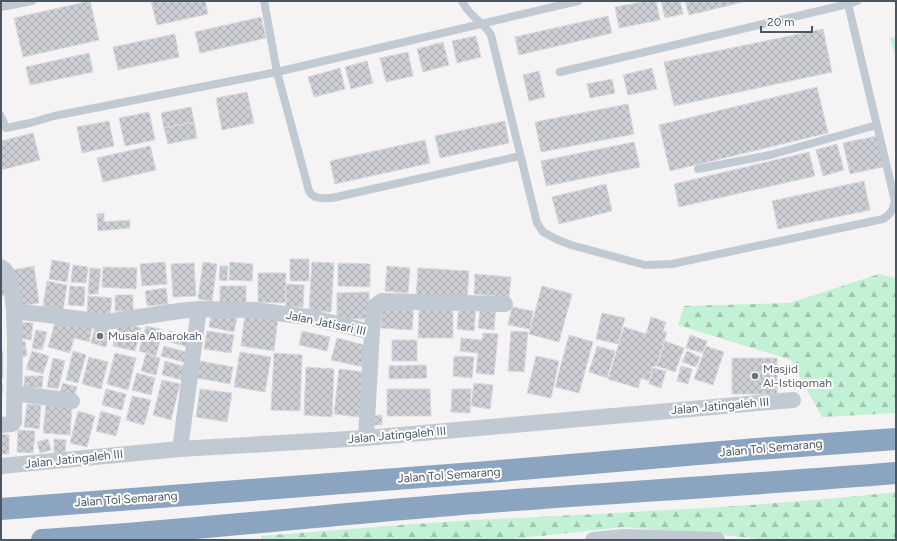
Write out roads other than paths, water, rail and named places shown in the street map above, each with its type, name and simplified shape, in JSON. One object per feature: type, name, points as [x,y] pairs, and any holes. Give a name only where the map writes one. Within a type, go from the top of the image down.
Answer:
[{"type":"highway","name":"Jalan Tol Semarang","points":[[1,509],[896,439]]},
{"type":"highway","points":[[42,540],[109,536],[487,502],[761,484],[896,473]]},
{"type":"street","points":[[1,267],[5,269],[9,276],[14,311],[8,342],[14,393],[14,422],[9,426],[1,425]]},
{"type":"street","points":[[372,332],[374,307],[382,301],[505,304]]},
{"type":"street","points":[[180,449],[199,309]]},
{"type":"street","name":"Jalan Jatisari III","points":[[14,311],[87,321],[106,322],[199,309],[254,310],[308,317],[372,332],[366,438]]},
{"type":"street","points":[[14,393],[72,401]]},
{"type":"street","name":"Jalan Jatingaleh III","points":[[1,466],[180,449],[366,438],[793,400]]},
{"type":"street","points":[[593,540],[624,537],[718,540]]},
{"type":"lane","points":[[1,7],[32,1]]},
{"type":"lane","points":[[264,1],[277,72],[312,195],[319,198],[332,198],[520,156]]},
{"type":"lane","points":[[462,1],[472,16],[483,23],[491,35],[537,223],[544,232],[556,240],[645,265],[672,264],[883,219],[890,214],[894,208],[895,201],[848,4]]},
{"type":"lane","points":[[1,116],[3,128],[30,123],[54,116],[277,72],[578,1]]},
{"type":"lane","points":[[560,72],[857,1]]},
{"type":"lane","points":[[698,169],[770,155],[877,125]]},
{"type":"place","name":"Musala Albarokah","points":[[100,336]]},
{"type":"place","name":"Masjid Al-Istiqomah","points":[[755,376]]}]
